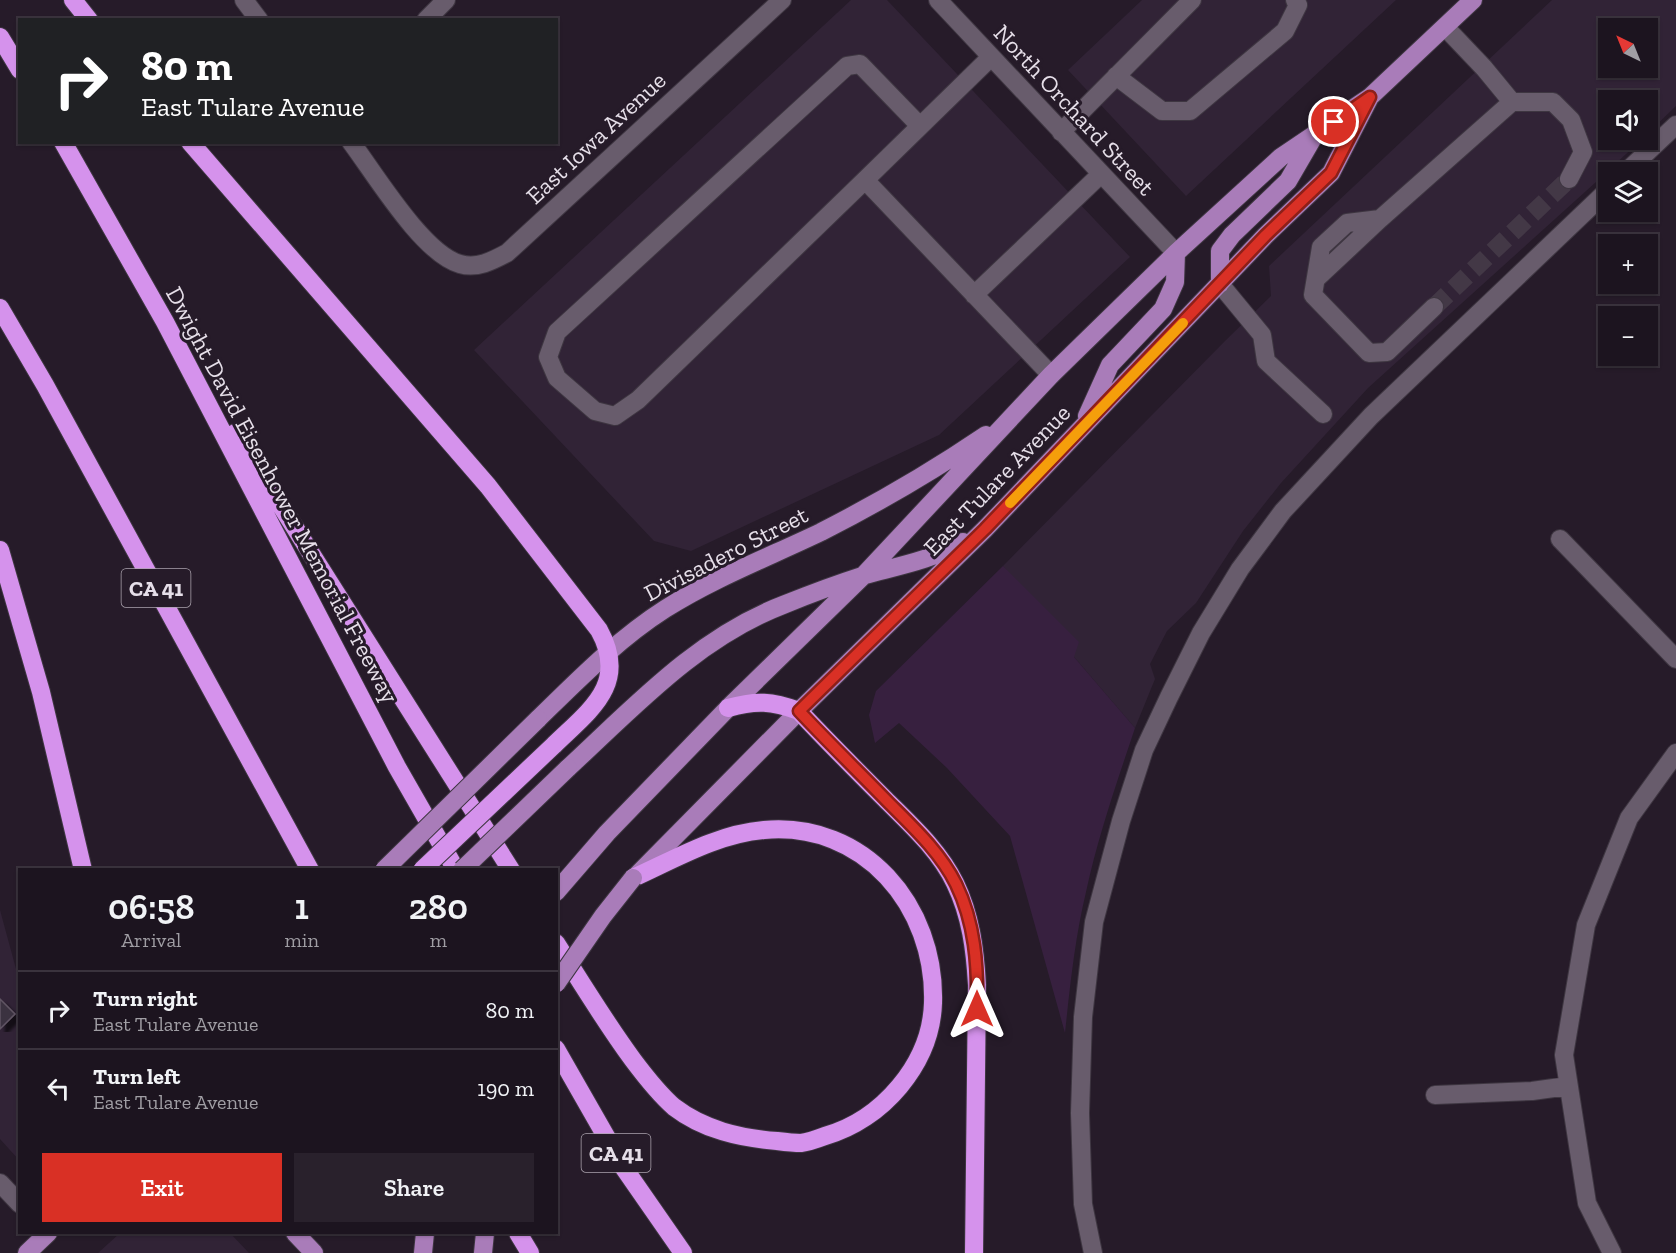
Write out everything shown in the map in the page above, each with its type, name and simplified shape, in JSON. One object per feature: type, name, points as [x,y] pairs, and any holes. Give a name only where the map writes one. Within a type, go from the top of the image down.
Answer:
[{"type":"highway","points":[[73,0],[87,18]]},
{"type":"highway","points":[[0,37],[18,66]]},
{"type":"highway","name":"Dwight David Eisenhower Memorial Freeway","points":[[64,144],[165,322],[397,767],[455,868]]},
{"type":"highway","points":[[192,144],[488,486],[599,630],[609,651],[609,682],[597,704],[424,868]]},
{"type":"highway","name":"CA 41","points":[[0,308],[45,385],[309,868]]},
{"type":"highway","points":[[165,322],[510,868]]},
{"type":"highway","points":[[0,550],[41,692],[83,868]]},
{"type":"highway","points":[[728,708],[750,702],[765,702],[799,711],[931,847],[956,884],[975,944],[977,985],[974,1253]]},
{"type":"highway","points":[[558,946],[616,1037],[659,1094],[675,1108],[721,1132],[758,1140],[803,1143],[856,1124],[878,1109],[899,1087],[914,1064],[927,1034],[933,1004],[932,976],[926,945],[918,922],[888,877],[870,859],[828,837],[786,829],[739,833],[693,849],[633,878]]},
{"type":"highway","name":"CA 41","points":[[558,1052],[624,1168],[683,1253]]},
{"type":"highway","points":[[519,1234],[530,1253]]},
{"type":"main road","name":"East Tulare Avenue","points":[[558,890],[607,833],[728,708],[863,576],[1051,375],[1176,254],[1281,157],[1370,97],[1473,0]]},
{"type":"main road","name":"East Tulare Avenue","points":[[558,981],[603,916],[633,878],[985,529],[1266,235],[1331,173],[1370,97]]},
{"type":"main road","points":[[1220,284],[1220,251],[1232,235],[1288,181],[1315,134]]},
{"type":"main road","points":[[1081,429],[1110,364],[1163,309],[1175,282],[1176,254]]},
{"type":"main road","name":"Divisadero Street","points":[[386,868],[609,651],[665,609],[875,503],[947,461],[1015,416]]},
{"type":"main road","points":[[464,868],[676,668],[712,642],[749,620],[782,605],[863,576],[950,550],[985,529]]},
{"type":"main road","points":[[27,1253],[47,1234]]},
{"type":"main road","points":[[296,1234],[314,1253]]},
{"type":"main road","points":[[423,1253],[425,1234]]},
{"type":"main road","points":[[483,1253],[485,1234]]},
{"type":"street","points":[[244,0],[258,18]]},
{"type":"street","points":[[428,18],[446,0]]},
{"type":"street","name":"East Iowa Avenue","points":[[352,144],[429,246],[446,259],[462,265],[485,265],[507,253],[782,0]]},
{"type":"street","name":"North Orchard Street","points":[[938,0],[1176,254]]},
{"type":"street","points":[[1061,132],[1192,0]]},
{"type":"street","points":[[1116,76],[1162,111],[1190,111],[1285,31],[1298,5],[1295,0]]},
{"type":"street","points":[[1445,27],[1512,102]]},
{"type":"street","points":[[920,126],[860,64],[847,66],[557,333],[548,357],[557,378],[595,411],[615,416],[638,400],[865,180],[991,57]]},
{"type":"street","points":[[1434,307],[1387,352],[1370,353],[1313,295],[1316,279],[1512,102],[1553,102],[1571,120],[1583,152],[1569,179]]},
{"type":"street","points":[[1637,162],[1676,125]]},
{"type":"street","points":[[974,295],[1101,174]]},
{"type":"street","points":[[865,180],[1051,375]]},
{"type":"street","points":[[1093,1253],[1083,1204],[1080,1113],[1083,1017],[1094,922],[1121,821],[1144,750],[1169,697],[1201,633],[1240,569],[1283,511],[1371,416],[1598,200]]},
{"type":"street","points":[[1220,284],[1262,335],[1266,361],[1323,414]]},
{"type":"street","points":[[1560,539],[1676,659]]},
{"type":"street","points":[[1612,1253],[1587,1203],[1564,1055],[1586,925],[1629,818],[1676,753]]},
{"type":"street","points":[[1435,1095],[1532,1091],[1568,1086]]},
{"type":"street","points":[[0,1183],[18,1202]]},
{"type":"shaded area","points":[[851,0],[887,0],[1130,257],[939,435],[691,551],[654,541],[474,350]]},
{"type":"shaded area","points":[[1142,0],[1396,0],[1186,196],[1068,70]]},
{"type":"shaded area","points":[[1552,0],[1676,0],[1676,106],[1658,123],[1658,90],[1598,90],[1598,150],[1630,150],[1617,162],[1598,162],[1598,180],[1368,388],[1281,483],[1243,531],[1196,603],[1167,631],[1150,664],[1155,679],[1135,728],[1074,657],[1003,566],[1271,296],[1269,266]]},
{"type":"shaded area","points":[[1003,566],[1079,642],[1074,657],[1135,728],[1102,830],[1082,909],[1065,1033],[1010,836],[947,768],[899,723],[875,743],[869,715],[876,691]]},
{"type":"shaded area","points":[[0,910],[18,976],[18,1159],[0,1139]]},
{"type":"shaded area","points":[[119,1234],[231,1234],[249,1253],[98,1253]]},
{"type":"building","points":[[0,999],[15,1014],[0,1029]]},
{"type":"tunnel","points":[[1434,307],[1569,179]]},
{"type":"slow traffic","points":[[1010,503],[1183,323]]},
{"type":"route","points":[[977,1009],[975,944],[956,884],[945,866],[917,831],[799,711],[985,529],[1266,235],[1331,173],[1370,97],[1334,122]]}]
